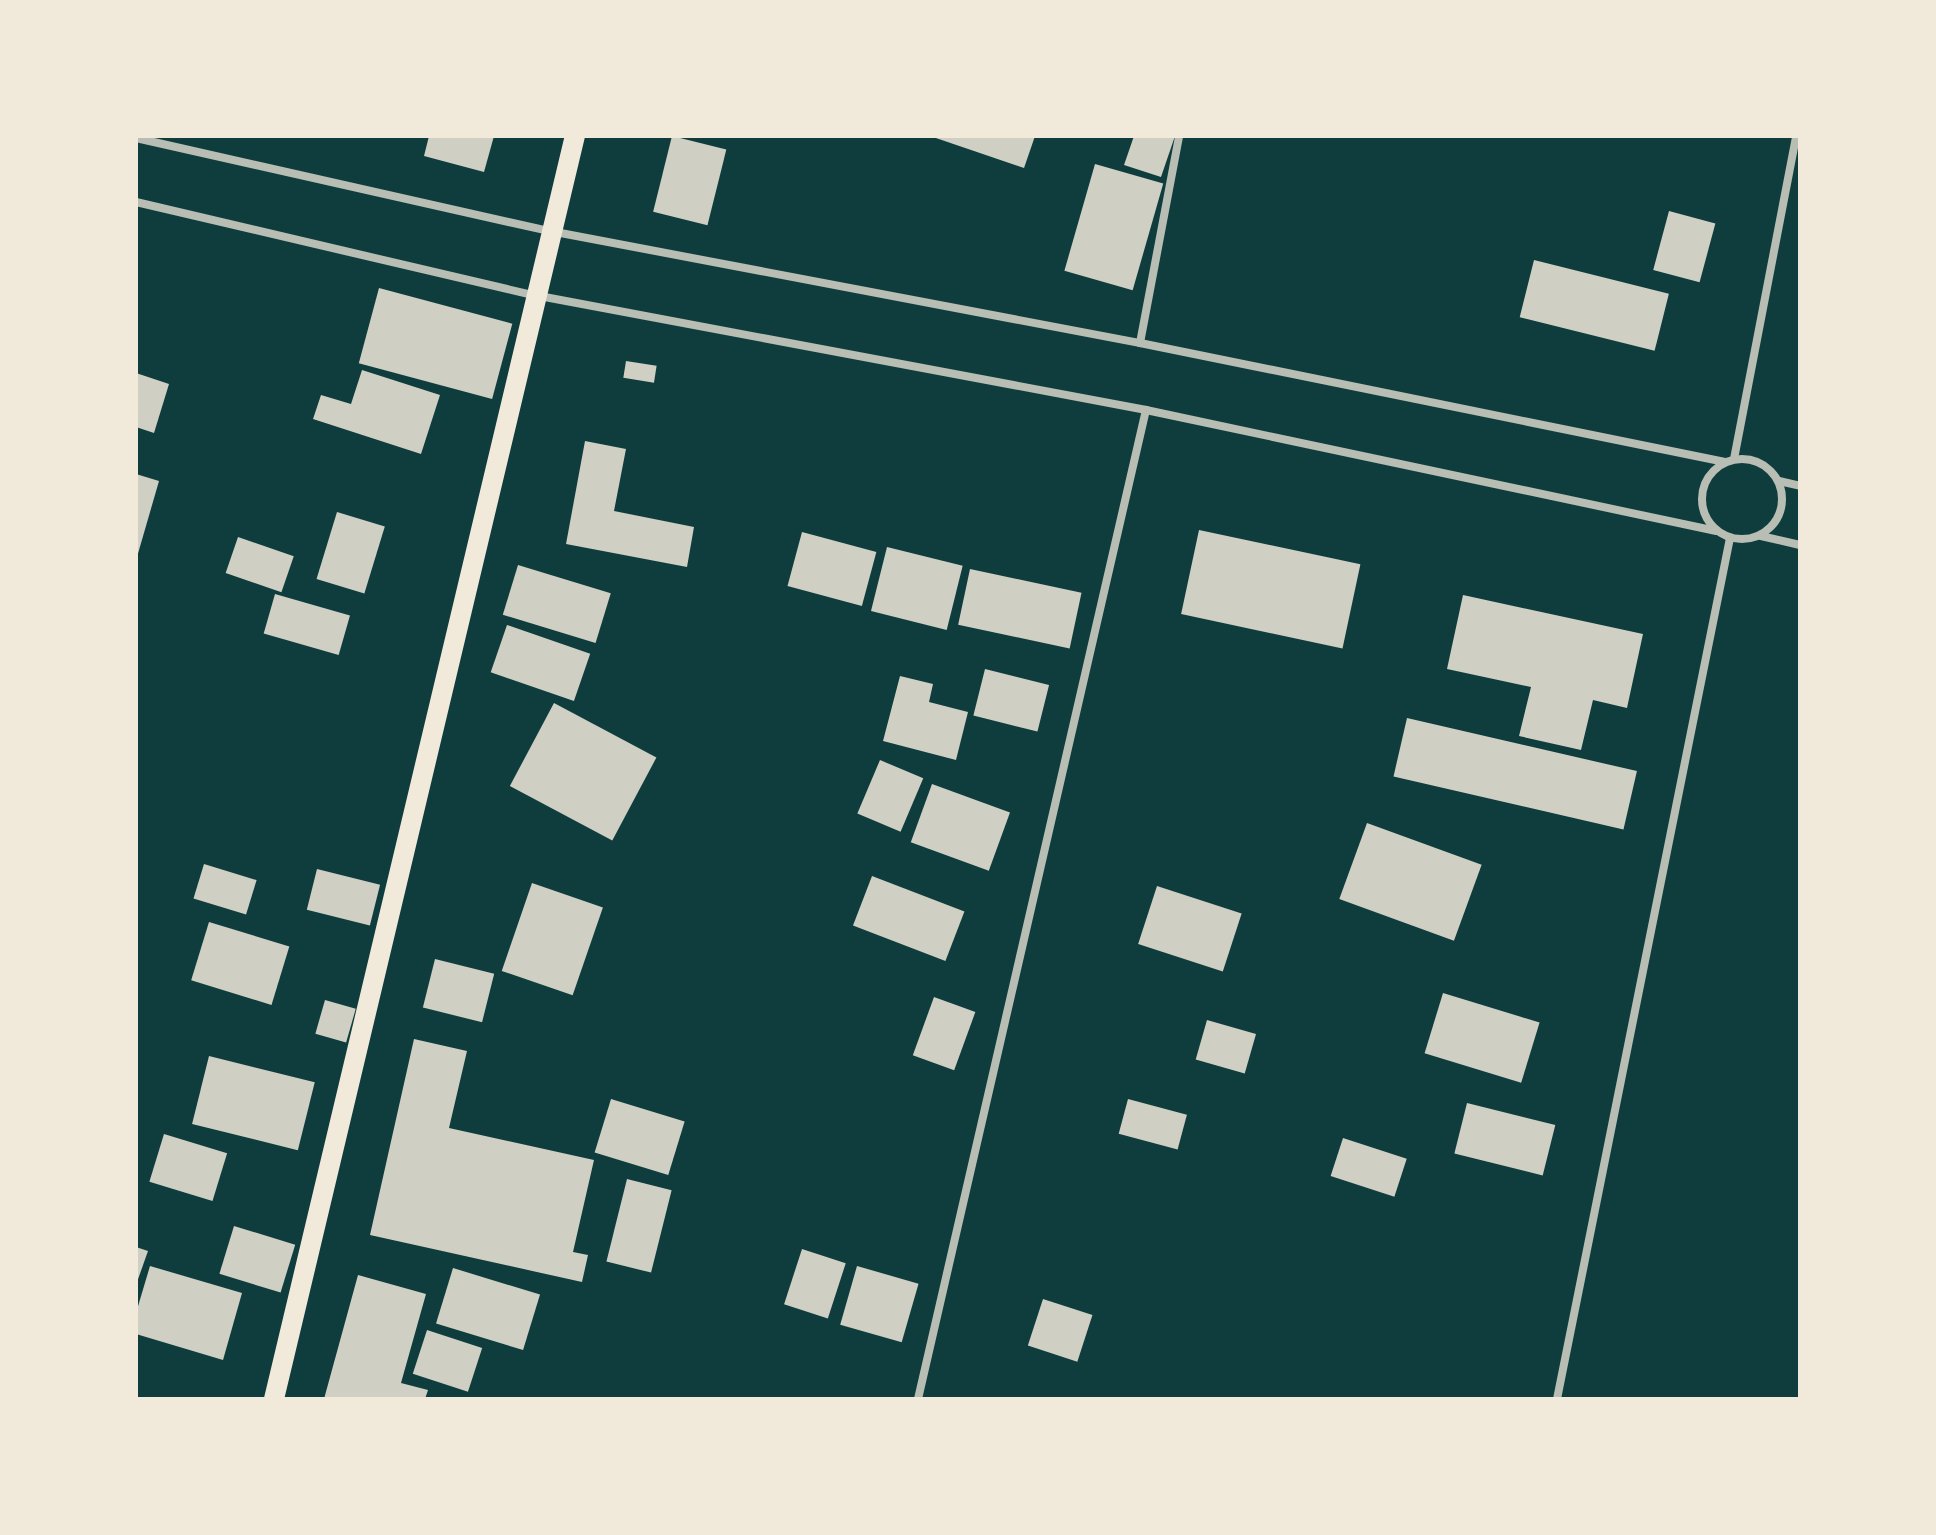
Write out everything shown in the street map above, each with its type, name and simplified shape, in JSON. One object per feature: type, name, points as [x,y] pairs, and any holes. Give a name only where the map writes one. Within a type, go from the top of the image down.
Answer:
[{"type":"main road","points":[[274,1399],[534,295],[575,136]]},
{"type":"street","points":[[1140,343],[1179,136]]},
{"type":"street","points":[[1716,531],[1704,514],[1702,494],[1710,475],[1730,461],[1796,136]]},
{"type":"street","points":[[136,138],[550,231],[1140,343],[1730,461],[1752,459],[1779,481],[1800,486]]},
{"type":"street","points":[[136,202],[534,295],[1146,410],[1716,531],[1730,538],[1761,536],[1800,545]]},
{"type":"street","points":[[918,1399],[1146,410]]},
{"type":"street","points":[[1761,536],[1780,512],[1779,481]]},
{"type":"street","points":[[1557,1399],[1730,538]]},
{"type":"building","points":[[429,136],[494,136],[484,172],[424,156]]},
{"type":"building","points":[[672,136],[726,150],[707,225],[653,212]]},
{"type":"building","points":[[930,136],[1035,136],[1024,168]]},
{"type":"building","points":[[1134,136],[1175,136],[1161,177],[1124,165]]},
{"type":"building","points":[[1095,164],[1163,184],[1133,290],[1064,271]]},
{"type":"building","points":[[1669,211],[1715,223],[1700,282],[1653,270]]},
{"type":"building","points":[[1534,260],[1669,294],[1655,351],[1520,317]]},
{"type":"building","points":[[379,288],[512,324],[492,399],[359,363]]},
{"type":"building","points":[[626,361],[657,366],[654,383],[623,378]]},
{"type":"building","points":[[362,370],[440,395],[421,454],[313,419],[321,395],[351,404]]},
{"type":"building","points":[[136,373],[169,384],[154,433],[136,427]]},
{"type":"building","points":[[585,441],[626,449],[614,511],[694,527],[687,567],[566,544]]},
{"type":"building","points":[[136,474],[159,481],[137,557],[136,557]]},
{"type":"building","points":[[337,512],[385,527],[364,594],[317,579]]},
{"type":"building","points":[[1199,530],[1360,564],[1343,648],[1181,614]]},
{"type":"building","points":[[802,532],[876,552],[862,606],[788,586]]},
{"type":"building","points":[[238,537],[294,556],[281,592],[226,573]]},
{"type":"building","points":[[887,547],[963,566],[947,630],[871,611]]},
{"type":"building","points":[[518,565],[611,593],[596,643],[503,615]]},
{"type":"building","points":[[970,569],[1082,593],[1070,648],[958,625]]},
{"type":"building","points":[[275,594],[350,615],[339,655],[264,633]]},
{"type":"building","points":[[1463,595],[1643,634],[1627,708],[1593,700],[1581,750],[1519,736],[1531,687],[1447,669]]},
{"type":"building","points":[[507,625],[590,654],[574,701],[491,672]]},
{"type":"building","points":[[985,669],[1049,685],[1037,732],[973,716]]},
{"type":"building","points":[[900,676],[933,684],[929,702],[968,712],[956,760],[883,741]]},
{"type":"building","points":[[554,703],[656,757],[612,840],[510,786]]},
{"type":"building","points":[[1407,718],[1637,771],[1623,830],[1394,776]]},
{"type":"building","points":[[880,760],[923,778],[901,832],[857,813]]},
{"type":"building","points":[[932,784],[1010,812],[989,871],[911,842]]},
{"type":"building","points":[[1367,823],[1482,865],[1454,941],[1339,899]]},
{"type":"building","points":[[204,864],[257,880],[246,915],[193,898]]},
{"type":"building","points":[[317,869],[380,885],[370,925],[307,910]]},
{"type":"building","points":[[872,876],[964,911],[945,961],[853,925]]},
{"type":"building","points":[[532,883],[603,907],[573,995],[502,971]]},
{"type":"building","points":[[1157,886],[1242,914],[1223,972],[1138,944]]},
{"type":"building","points":[[209,922],[289,947],[271,1005],[191,980]]},
{"type":"building","points":[[435,959],[494,974],[482,1022],[423,1008]]},
{"type":"building","points":[[1443,993],[1540,1023],[1521,1083],[1425,1053]]},
{"type":"building","points":[[934,997],[975,1012],[954,1070],[913,1055]]},
{"type":"building","points":[[325,1000],[356,1009],[346,1042],[315,1034]]},
{"type":"building","points":[[1207,1020],[1256,1034],[1245,1073],[1196,1059]]},
{"type":"building","points":[[414,1039],[467,1051],[449,1128],[594,1160],[573,1252],[588,1255],[582,1282],[370,1235]]},
{"type":"building","points":[[209,1056],[315,1082],[298,1150],[192,1124]]},
{"type":"building","points":[[611,1099],[685,1122],[668,1175],[595,1153]]},
{"type":"building","points":[[1128,1099],[1187,1115],[1178,1150],[1119,1134]]},
{"type":"building","points":[[1467,1103],[1555,1125],[1543,1175],[1454,1153]]},
{"type":"building","points":[[164,1134],[227,1153],[212,1201],[149,1182]]},
{"type":"building","points":[[1343,1138],[1407,1159],[1394,1197],[1331,1176]]},
{"type":"building","points":[[627,1179],[672,1190],[651,1273],[606,1261]]},
{"type":"building","points":[[234,1226],[295,1245],[281,1293],[219,1274]]},
{"type":"building","points":[[136,1247],[148,1251],[136,1285]]},
{"type":"building","points":[[802,1249],[846,1263],[828,1318],[784,1304]]},
{"type":"building","points":[[150,1266],[242,1293],[223,1360],[136,1334],[136,1313]]},
{"type":"building","points":[[857,1266],[919,1284],[902,1342],[840,1325]]},
{"type":"building","points":[[453,1268],[540,1295],[523,1350],[436,1323]]},
{"type":"building","points":[[358,1275],[426,1294],[401,1383],[428,1390],[425,1399],[324,1399]]},
{"type":"building","points":[[1043,1299],[1092,1315],[1077,1362],[1028,1346]]},
{"type":"building","points":[[427,1330],[482,1348],[468,1392],[413,1374]]}]
